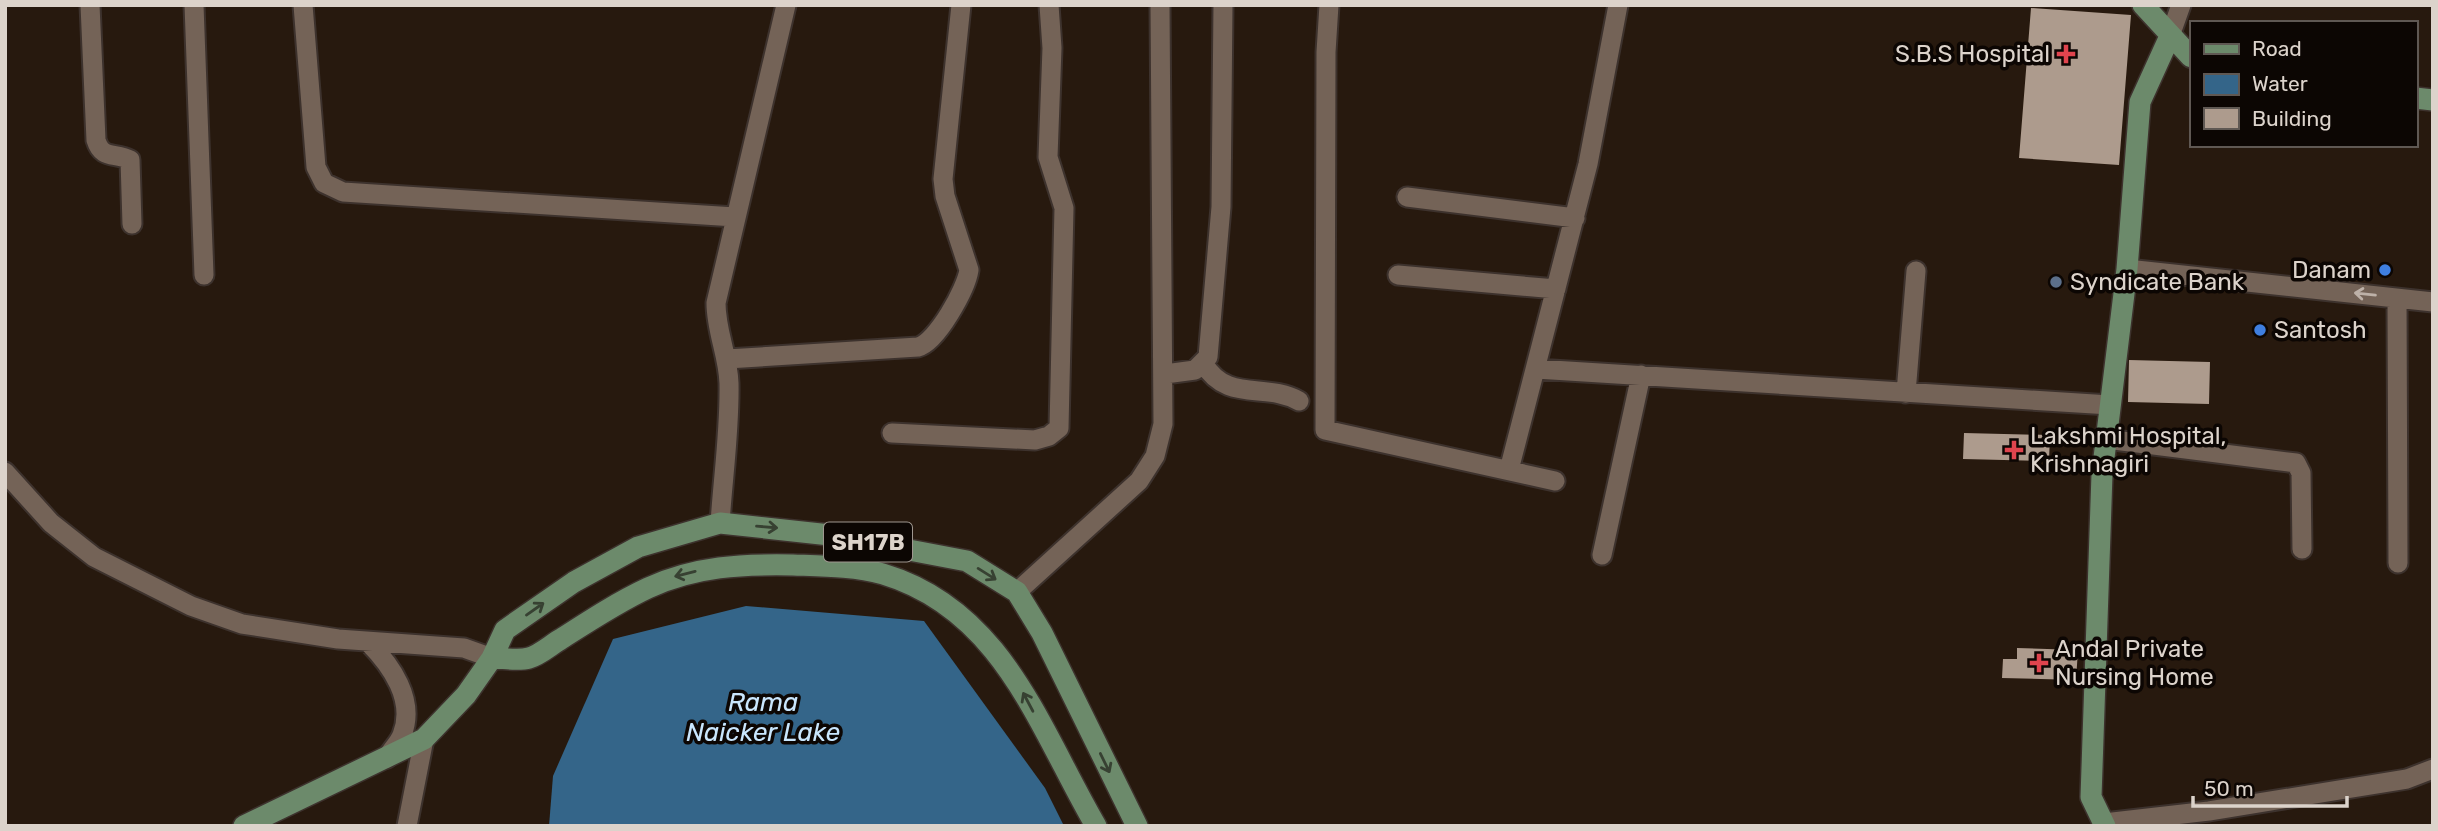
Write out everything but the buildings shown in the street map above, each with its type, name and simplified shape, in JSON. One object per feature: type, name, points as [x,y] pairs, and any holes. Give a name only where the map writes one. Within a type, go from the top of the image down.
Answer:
[{"type":"main road","points":[[2143,5],[2190,56]]},
{"type":"main road","points":[[2104,825],[2091,797],[2106,439],[2127,269],[2140,102],[2170,36]]},
{"type":"main road","name":"SH17B","points":[[244,826],[424,739],[466,695],[492,658],[505,630],[574,582],[638,547],[720,523],[830,535],[967,561],[1017,592],[1042,633],[1137,826]]},
{"type":"main road","name":"SH17B","points":[[492,658],[530,658],[600,614],[647,588],[680,575],[735,564],[821,566],[881,574],[920,588],[952,607],[984,635],[1024,693],[1096,826]]},
{"type":"street","points":[[90,5],[96,140],[99,149],[106,155],[130,160],[132,224]]},
{"type":"street","points":[[194,5],[204,275]]},
{"type":"street","points":[[303,5],[316,167],[324,183],[343,192],[735,217]]},
{"type":"street","points":[[720,523],[729,383],[727,359],[716,326],[716,303],[786,5]]},
{"type":"street","points":[[727,359],[918,347],[932,340],[967,282],[968,270],[945,196],[943,179],[961,5]]},
{"type":"street","points":[[892,433],[1035,440],[1049,436],[1059,428],[1064,208],[1048,157],[1052,48],[1049,5]]},
{"type":"street","points":[[1017,592],[1139,481],[1155,456],[1163,424],[1165,374],[1160,5]]},
{"type":"street","points":[[1165,374],[1195,370],[1209,357],[1221,207],[1223,5]]},
{"type":"street","points":[[1329,5],[1326,66],[1325,430],[1555,481]]},
{"type":"street","points":[[1509,470],[1598,120],[1618,5]]},
{"type":"street","points":[[2170,36],[2181,5]]},
{"type":"street","points":[[1407,197],[1574,218]]},
{"type":"street","points":[[2127,269],[2433,302]]},
{"type":"street","points":[[1906,393],[1916,271]]},
{"type":"street","points":[[1398,275],[1556,289]]},
{"type":"street","points":[[2397,298],[2398,563]]},
{"type":"street","points":[[1204,364],[1212,377],[1231,387],[1299,401]]},
{"type":"street","points":[[1536,369],[2110,405]]},
{"type":"street","points":[[1602,555],[1641,375]]},
{"type":"street","points":[[2106,439],[2296,463],[2301,473],[2302,550]]},
{"type":"street","points":[[9,481],[51,523],[94,557],[191,606],[242,624],[368,642],[464,648],[492,658]]},
{"type":"street","points":[[368,642],[394,673],[402,690],[406,711],[402,734],[387,758]]},
{"type":"street","points":[[407,826],[424,739]]},
{"type":"street","points":[[2104,825],[2407,779],[2433,769]]},
{"type":"water","name":"Rama Naicker Lake","points":[[746,606],[924,621],[1045,788],[1064,826],[549,826],[553,776],[613,639]]},
{"type":"place","name":"S.B.S Hospital","points":[[2066,54]]},
{"type":"place","name":"Danam","points":[[2385,270]]},
{"type":"place","name":"Syndicate Bank","points":[[2056,282]]},
{"type":"place","name":"Santosh","points":[[2260,330]]},
{"type":"place","name":"Lakshmi Hospital, Krishnagiri","points":[[2014,450]]},
{"type":"place","name":"Andal Private Nursing Home","points":[[2039,663]]}]
